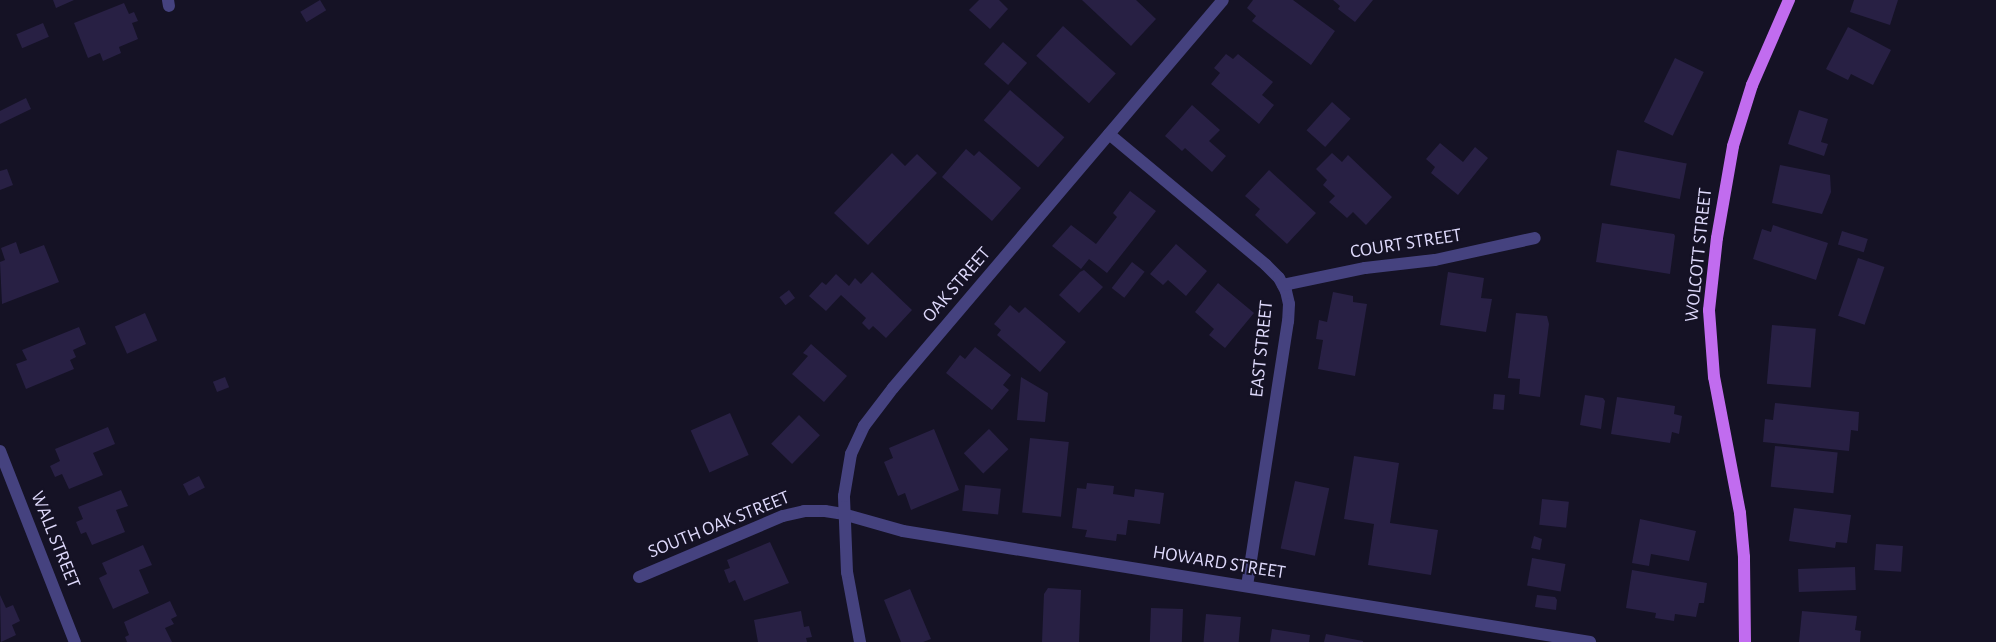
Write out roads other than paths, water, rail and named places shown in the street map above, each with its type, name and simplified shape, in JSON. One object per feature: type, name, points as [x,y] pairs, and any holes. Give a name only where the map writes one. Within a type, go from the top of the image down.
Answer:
[{"type":"main road","name":"WOLCOTT STREET","points":[[1745,642],[1744,557],[1740,513],[1714,377],[1709,336],[1709,310],[1716,238],[1733,146],[1752,85],[1789,0]]},
{"type":"street","name":"OAK STREET","points":[[860,642],[847,572],[844,514],[848,467],[857,440],[872,413],[1222,0]]},
{"type":"street","name":"EAST STREET","points":[[1109,134],[1266,264],[1283,285],[1288,304],[1288,321],[1247,586]]},
{"type":"street","name":"COURT STREET","points":[[1283,285],[1365,268],[1435,260],[1535,238]]},
{"type":"street","name":"WALL STREET","points":[[0,451],[75,642]]},
{"type":"street","name":"SOUTH OAK STREET","points":[[639,577],[783,516],[815,510],[844,514]]},
{"type":"street","name":"HOWARD STREET","points":[[844,514],[903,531],[1590,642]]}]
